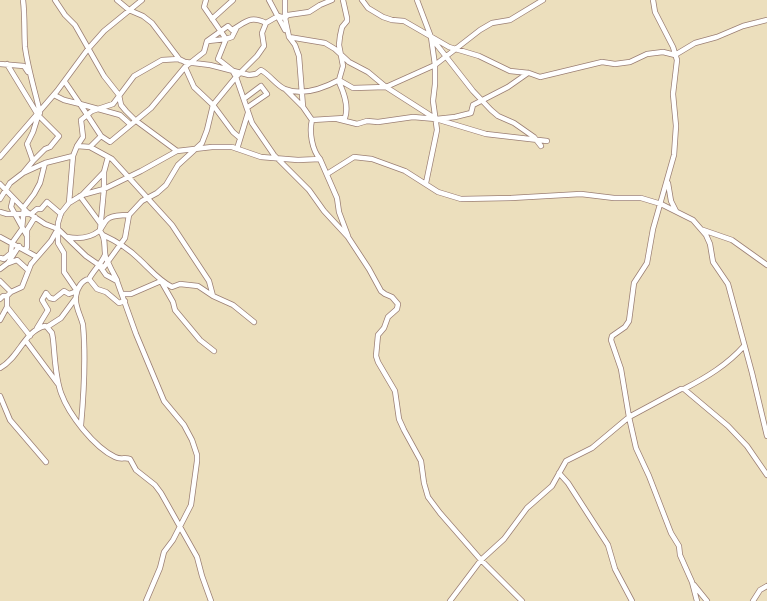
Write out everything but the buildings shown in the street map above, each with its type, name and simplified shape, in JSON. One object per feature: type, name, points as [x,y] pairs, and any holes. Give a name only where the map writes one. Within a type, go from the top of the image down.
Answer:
[{"type":"street","points":[[24,0],[26,16],[25,45],[39,114],[34,132],[27,144],[33,161]]},
{"type":"street","points":[[55,0],[74,25],[104,76],[119,95],[121,105],[132,122]]},
{"type":"street","points":[[117,0],[129,10],[143,16],[152,23],[185,67],[194,87],[213,105],[233,132],[240,138]]},
{"type":"street","points":[[0,157],[39,114],[104,31],[142,0]]},
{"type":"street","points":[[206,0],[204,7],[226,40]]},
{"type":"street","points":[[212,19],[232,0]]},
{"type":"street","points":[[268,0],[295,45],[299,56],[303,107]]},
{"type":"street","points":[[285,0],[284,18],[289,37]]},
{"type":"street","points":[[284,18],[288,15],[309,12],[332,0]]},
{"type":"street","points":[[312,120],[345,118],[347,113],[345,94],[339,80],[343,66],[339,45],[340,36],[342,27],[347,20],[343,0]]},
{"type":"street","points":[[362,0],[368,8],[392,20],[404,21],[449,47],[480,56],[510,71],[529,73],[540,77],[602,62],[615,64],[630,62],[647,54],[663,52],[675,55],[695,43],[717,37],[743,26],[767,20]]},
{"type":"street","points":[[418,0],[431,37],[436,84],[433,101],[437,130],[426,183]]},
{"type":"street","points":[[339,80],[353,88],[386,87],[435,66],[492,23],[510,20],[543,0]]},
{"type":"street","points":[[653,0],[655,12],[673,47],[677,60],[673,94],[676,126],[674,155],[668,182],[653,229],[647,263],[634,283],[629,321],[625,327],[611,338],[622,369],[629,418],[638,452],[671,533],[679,546],[680,555],[692,582],[697,601]]},
{"type":"street","points":[[99,265],[104,266],[122,244],[129,215],[147,198],[157,193],[166,185],[178,165],[202,143],[213,105],[264,46],[262,33],[266,23],[278,16],[284,18]]},
{"type":"street","points":[[65,82],[101,136],[110,142],[151,108],[185,67],[204,52],[207,41],[220,31],[228,26],[232,30],[248,19],[260,20],[266,23]]},
{"type":"street","points":[[207,41],[226,40],[232,37],[237,27]]},
{"type":"street","points":[[289,37],[325,43],[349,62],[368,72],[386,87],[436,119],[471,113],[473,105],[508,87],[529,73]]},
{"type":"street","points":[[431,37],[473,91],[498,116],[514,124],[541,146]]},
{"type":"street","points":[[226,40],[218,59],[232,70],[256,129],[278,159],[309,190],[324,211],[348,237],[381,291],[392,297],[398,304],[397,309],[388,317],[384,328],[378,334],[376,356],[395,391],[404,430],[421,461],[428,497],[482,560],[522,601]]},
{"type":"street","points":[[69,203],[73,156],[83,137],[81,120],[92,111],[100,110],[113,104],[134,76],[157,61],[179,59],[185,62],[232,70],[249,75],[256,74],[261,70],[285,89],[303,107],[312,120]]},
{"type":"street","points":[[0,64],[24,66],[32,78]]},
{"type":"street","points":[[0,199],[10,183],[23,173],[59,136],[39,114],[7,64]]},
{"type":"street","points":[[285,89],[315,90],[339,80]]},
{"type":"street","points":[[237,149],[248,110],[267,94],[261,86],[245,98]]},
{"type":"street","points":[[54,95],[64,100],[120,115],[177,151]]},
{"type":"street","points":[[337,118],[357,124],[367,121],[378,122],[413,116],[436,119],[486,134],[547,141]]},
{"type":"street","points":[[312,120],[310,126],[312,141],[316,154],[337,198],[339,212],[348,237]]},
{"type":"street","points":[[90,147],[101,136]]},
{"type":"street","points":[[77,146],[90,147],[108,156],[128,176],[172,225],[209,281],[213,296]]},
{"type":"street","points":[[77,291],[64,272],[64,253],[58,242],[58,223],[61,214],[69,203],[81,196],[104,189],[177,151],[195,148],[224,147],[261,157],[278,159],[320,159]]},
{"type":"street","points":[[23,173],[45,163],[73,156]]},
{"type":"street","points":[[108,156],[104,172],[100,223],[105,243],[105,255],[123,294],[136,334],[164,401],[184,426],[192,440],[197,456],[191,505],[173,540],[164,552],[160,568],[146,601]]},
{"type":"street","points":[[327,174],[354,157],[372,159],[390,165],[426,183],[438,192],[461,199],[581,194],[614,198],[641,198],[661,204],[693,220],[703,230],[710,244],[714,262],[728,284],[767,436]]},
{"type":"street","points":[[0,258],[4,259],[11,253],[12,242],[22,229],[24,207],[40,184],[45,163]]},
{"type":"street","points":[[81,196],[104,172]]},
{"type":"street","points":[[668,182],[671,201],[676,211]]},
{"type":"street","points":[[0,184],[13,199],[33,216],[45,224],[58,229],[86,256],[99,265],[106,275],[117,281]]},
{"type":"street","points":[[81,196],[100,223]]},
{"type":"street","points":[[13,199],[11,207],[27,236]]},
{"type":"street","points":[[26,250],[27,230],[37,209],[41,209],[47,202],[61,214]]},
{"type":"street","points":[[0,212],[7,214],[22,213],[33,216]]},
{"type":"street","points":[[101,233],[106,219],[114,216],[129,215]]},
{"type":"street","points":[[0,299],[22,286],[28,270],[58,229]]},
{"type":"street","points":[[703,230],[732,240],[767,265]]},
{"type":"street","points":[[66,236],[79,238],[101,233],[122,244],[139,258],[161,281],[173,302],[175,310],[200,340],[214,351]]},
{"type":"street","points":[[1,239],[12,242],[37,257]]},
{"type":"street","points":[[8,263],[19,246]]},
{"type":"street","points":[[38,328],[47,327],[61,318],[75,299],[77,291],[85,280],[89,279],[105,255]]},
{"type":"street","points":[[0,269],[8,263],[17,260],[28,270]]},
{"type":"street","points":[[89,279],[97,289],[106,292],[116,302],[125,301]]},
{"type":"street","points":[[0,281],[12,292]]},
{"type":"street","points":[[161,281],[172,287],[180,284],[198,286],[213,296],[233,305],[254,322]]},
{"type":"street","points":[[123,294],[132,294],[161,281]]},
{"type":"street","points":[[0,368],[14,358],[38,328],[48,310],[42,300],[46,293],[50,298],[54,299],[65,291],[69,294],[77,291]]},
{"type":"street","points":[[0,320],[7,307],[7,296]]},
{"type":"street","points":[[75,299],[82,325],[84,380],[81,425]]},
{"type":"street","points":[[7,307],[30,336]]},
{"type":"street","points":[[47,327],[52,333],[61,393],[70,410],[95,442],[114,457],[130,459],[136,470],[158,489],[197,556],[211,601]]},
{"type":"street","points":[[26,341],[59,385]]},
{"type":"street","points":[[450,601],[482,560],[504,539],[527,508],[552,486],[566,461],[592,448],[629,418],[727,364],[744,346]]},
{"type":"street","points":[[684,389],[728,426],[748,446],[767,476]]},
{"type":"street","points":[[0,396],[10,420],[46,462]]},
{"type":"street","points":[[559,473],[568,483],[608,545],[615,569],[632,601]]},
{"type":"street","points":[[692,582],[708,601]]},
{"type":"street","points":[[753,601],[760,590],[767,586]]}]
